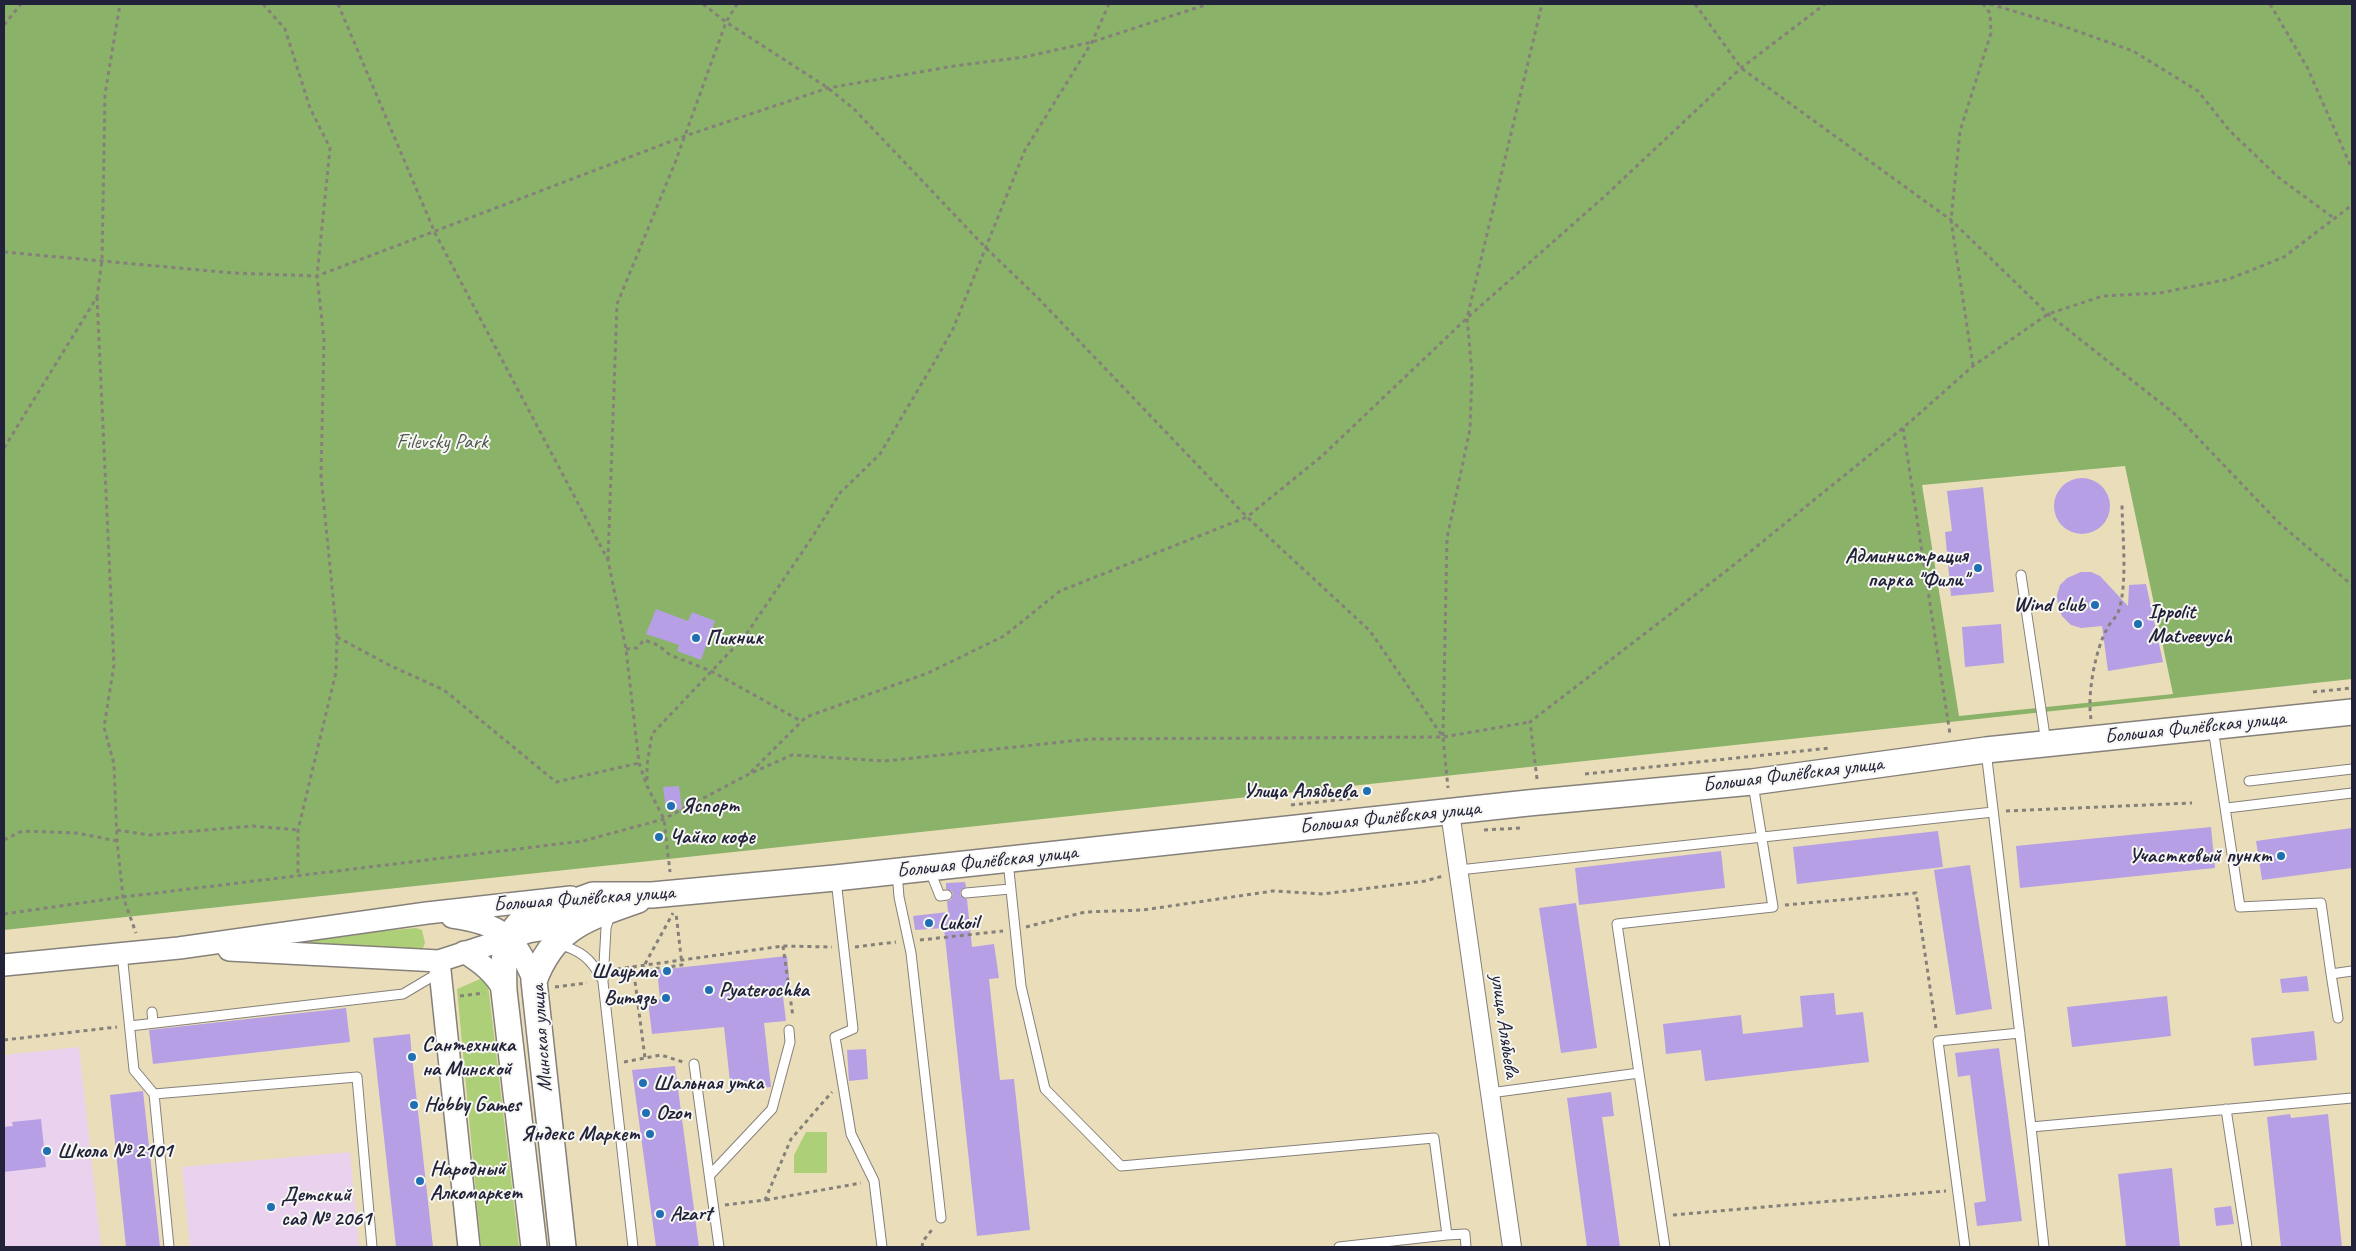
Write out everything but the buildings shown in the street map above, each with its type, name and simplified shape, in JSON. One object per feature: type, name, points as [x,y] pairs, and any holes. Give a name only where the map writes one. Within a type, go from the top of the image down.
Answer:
[{"type":"main road","name":"Большая Филёвская улица","points":[[602,902],[663,894],[1008,860],[1449,800],[1752,782],[1986,750],[2352,712]]},
{"type":"main road","name":"Минская улица","points":[[563,1247],[542,962],[555,944],[602,902]]},
{"type":"main road","name":"Минская улица","points":[[534,1247],[497,992],[509,938],[516,926],[522,921],[602,902]]},
{"type":"street","name":"улица Алябьева","points":[[1449,800],[1512,1247]]},
{"type":"street","name":"Большая Филёвская улица","points":[[4,965],[179,948],[427,913],[602,902]]},
{"type":"street","name":"Большая Филёвская улица","points":[[427,913],[482,922],[499,930],[522,953],[544,984]]},
{"type":"street","name":"Большая Филёвская улица","points":[[179,948],[440,966],[464,952],[528,932],[577,924]]},
{"type":"street","points":[[464,952],[497,978],[497,992]]},
{"type":"street","points":[[440,966],[469,1247]]},
{"type":"lane","points":[[2021,575],[2046,744]]},
{"type":"lane","points":[[2213,726],[2227,808],[2240,907],[2321,903],[2338,1018]]},
{"type":"lane","points":[[1986,750],[2032,1127],[2044,1247]]},
{"type":"lane","points":[[2249,781],[2352,769]]},
{"type":"lane","points":[[1664,1247],[1617,924],[1773,907],[1752,782]]},
{"type":"lane","points":[[2227,808],[2352,793]]},
{"type":"lane","points":[[1459,870],[1993,812]]},
{"type":"lane","points":[[1008,860],[1021,986],[1045,1089],[1122,1166],[1434,1138],[1447,1235]]},
{"type":"lane","points":[[928,868],[940,896],[947,895]]},
{"type":"lane","points":[[897,872],[899,897],[908,941],[941,1218]]},
{"type":"lane","points":[[836,878],[853,1030],[835,1037],[851,1134],[874,1181],[882,1247]]},
{"type":"lane","points":[[966,893],[1010,889]]},
{"type":"lane","points":[[602,902],[606,928],[603,982],[633,1247]]},
{"type":"lane","points":[[555,944],[577,951],[593,962],[603,982]]},
{"type":"lane","points":[[122,953],[134,1070],[154,1094],[170,1247]]},
{"type":"lane","points":[[130,1026],[402,994],[440,966]]},
{"type":"lane","points":[[2331,974],[2352,971]]},
{"type":"lane","points":[[152,1012],[153,1023]]},
{"type":"lane","points":[[710,1175],[772,1109],[790,1042],[789,1030]]},
{"type":"lane","points":[[1965,1247],[1938,1041],[2020,1033]]},
{"type":"lane","points":[[694,1064],[715,1206],[719,1247]]},
{"type":"lane","points":[[1490,1093],[1639,1073]]},
{"type":"lane","points":[[154,1094],[357,1077],[372,1247]]},
{"type":"lane","points":[[2032,1127],[2352,1098]]},
{"type":"lane","points":[[2226,1109],[2247,1247]]},
{"type":"lane","points":[[1339,1247],[1465,1234],[1466,1247]]},
{"type":"path","points":[[4,26],[21,4]]},
{"type":"path","points":[[120,4],[105,94],[102,260],[97,296],[114,665],[104,727],[114,764],[117,841],[122,897],[135,930],[146,951]]},
{"type":"path","points":[[263,4],[285,29],[310,108],[330,148],[317,276],[324,340],[321,476],[337,637],[336,672],[298,830],[298,877]]},
{"type":"path","points":[[338,4],[436,233],[608,560]]},
{"type":"path","points":[[703,4],[726,22],[828,88],[854,109],[1247,517],[1370,631],[1443,737]]},
{"type":"path","points":[[663,894],[664,819],[647,786],[640,763],[626,649],[608,560],[617,304],[685,136],[726,22],[737,4]]},
{"type":"path","points":[[647,786],[646,765],[652,734],[745,636],[840,493],[880,454],[953,329],[1025,150],[1092,42],[1109,4]]},
{"type":"path","points":[[4,252],[233,273],[317,276],[436,233],[685,136],[828,88],[954,66],[1024,57],[1092,42],[1208,4]]},
{"type":"path","points":[[1449,800],[1443,737],[1447,538],[1470,429],[1472,373],[1467,318],[1542,4]]},
{"type":"path","points":[[1694,4],[1741,68],[1951,220],[2048,314],[2176,415],[2279,523],[2352,585]]},
{"type":"path","points":[[749,774],[801,721],[928,673],[1004,636],[1060,591],[1247,517],[1322,456],[1467,318],[1606,195],[1741,68],[1825,4]]},
{"type":"path","points":[[1973,366],[1951,220],[1960,131],[1991,33],[1990,13],[1983,4]]},
{"type":"path","points":[[1990,4],[2060,25],[2133,51],[2190,86],[2198,91],[2229,130],[2278,177],[2335,219]]},
{"type":"path","points":[[2270,4],[2307,67],[2352,169]]},
{"type":"path","points":[[4,914],[122,897],[584,841],[664,819],[749,774],[792,755],[885,761],[1090,739],[1443,737],[1530,722],[1730,568],[1902,428],[1973,366],[2048,314],[2103,296],[2160,293],[2229,279],[2284,257],[2352,205]]},
{"type":"path","points":[[4,448],[97,296]]},
{"type":"path","points":[[1902,428],[1950,735]]},
{"type":"path","points":[[2091,719],[2088,702],[2092,678],[2106,630],[2119,612],[2123,588],[2122,502]]},
{"type":"path","points":[[337,637],[389,665],[444,690],[556,782],[640,763]]},
{"type":"path","points":[[626,649],[637,648],[644,640],[658,645],[670,655],[711,671],[801,721]]},
{"type":"path","points":[[1530,722],[1537,779]]},
{"type":"path","points":[[1993,812],[2192,804]]},
{"type":"path","points":[[117,830],[149,835],[253,826],[298,830]]},
{"type":"path","points":[[1487,832],[1522,827]]},
{"type":"path","points":[[4,840],[22,831],[77,833],[117,841]]},
{"type":"path","points":[[618,984],[616,969],[633,966],[783,946],[844,948],[1014,930],[1085,912],[1143,910],[1273,891],[1323,894],[1425,881],[1459,870]]},
{"type":"path","points":[[1773,907],[1916,892],[1938,1041]]},
{"type":"path","points":[[603,982],[616,974],[682,965],[675,910],[644,965]]},
{"type":"path","points":[[783,946],[794,1024],[789,1030]]},
{"type":"path","points":[[633,966],[645,1058]]},
{"type":"path","points":[[544,984],[586,983]]},
{"type":"path","points":[[457,996],[497,992]]},
{"type":"path","points":[[4,1040],[130,1026]]},
{"type":"path","points":[[625,1052],[627,1072]]},
{"type":"path","points":[[612,1064],[661,1055],[694,1064]]},
{"type":"path","points":[[765,1200],[791,1139],[842,1080]]},
{"type":"path","points":[[715,1206],[765,1200],[874,1181]]},
{"type":"path","points":[[1660,1216],[1958,1190]]},
{"type":"path","points":[[922,1247],[923,1241],[941,1218]]},
{"type":"shaded area","name":"Школа № 2101","points":[[79,1047],[101,1247],[4,1247],[4,1055]]},
{"type":"shaded area","name":"Детский сад № 2061","points":[[350,1152],[359,1247],[190,1247],[182,1167]]},
{"type":"green space","name":"Filevsky Park","points":[[4,4],[2352,4],[2352,679],[4,930]],"holes":[[[2125,466],[2173,694],[1959,716],[1922,485]]]},
{"type":"green space","points":[[416,928],[422,930],[425,943],[423,948],[399,952],[268,941]]},
{"type":"green space","points":[[487,976],[519,1247],[481,1247],[457,989]]},
{"type":"green space","points":[[806,1132],[827,1132],[827,1173],[794,1173],[794,1155]]},
{"type":"place","name":"Администрация парка \"Фили\"","points":[[1978,568]]},
{"type":"place","name":"Wind club","points":[[2095,605]]},
{"type":"place","name":"Ippolit Matveevych","points":[[2138,624]]},
{"type":"place","name":"Пикник","points":[[696,638]]},
{"type":"place","name":"Улица Алябьева","points":[[1367,791]]},
{"type":"place","name":"Яспорт","points":[[671,806]]},
{"type":"place","name":"Чайко кофе","points":[[659,837]]},
{"type":"place","name":"Участковый пункт","points":[[2281,856]]},
{"type":"place","name":"Lukoil","points":[[929,923]]},
{"type":"place","name":"Шаурма","points":[[667,971]]},
{"type":"place","name":"Pyaterochka","points":[[709,990]]},
{"type":"place","name":"Витязь","points":[[666,998]]},
{"type":"place","name":"Сантехника на Минской","points":[[412,1057]]},
{"type":"place","name":"Шальная утка","points":[[643,1083]]},
{"type":"place","name":"Hobby Games","points":[[414,1105]]},
{"type":"place","name":"Ozon","points":[[646,1113]]},
{"type":"place","name":"Яндекс Маркет","points":[[650,1134]]},
{"type":"place","name":"Школа № 2101","points":[[47,1151]]},
{"type":"place","name":"Народный Алкомаркет","points":[[420,1181]]},
{"type":"place","name":"Детский сад № 2061","points":[[271,1207]]},
{"type":"place","name":"Azart","points":[[660,1214]]}]
